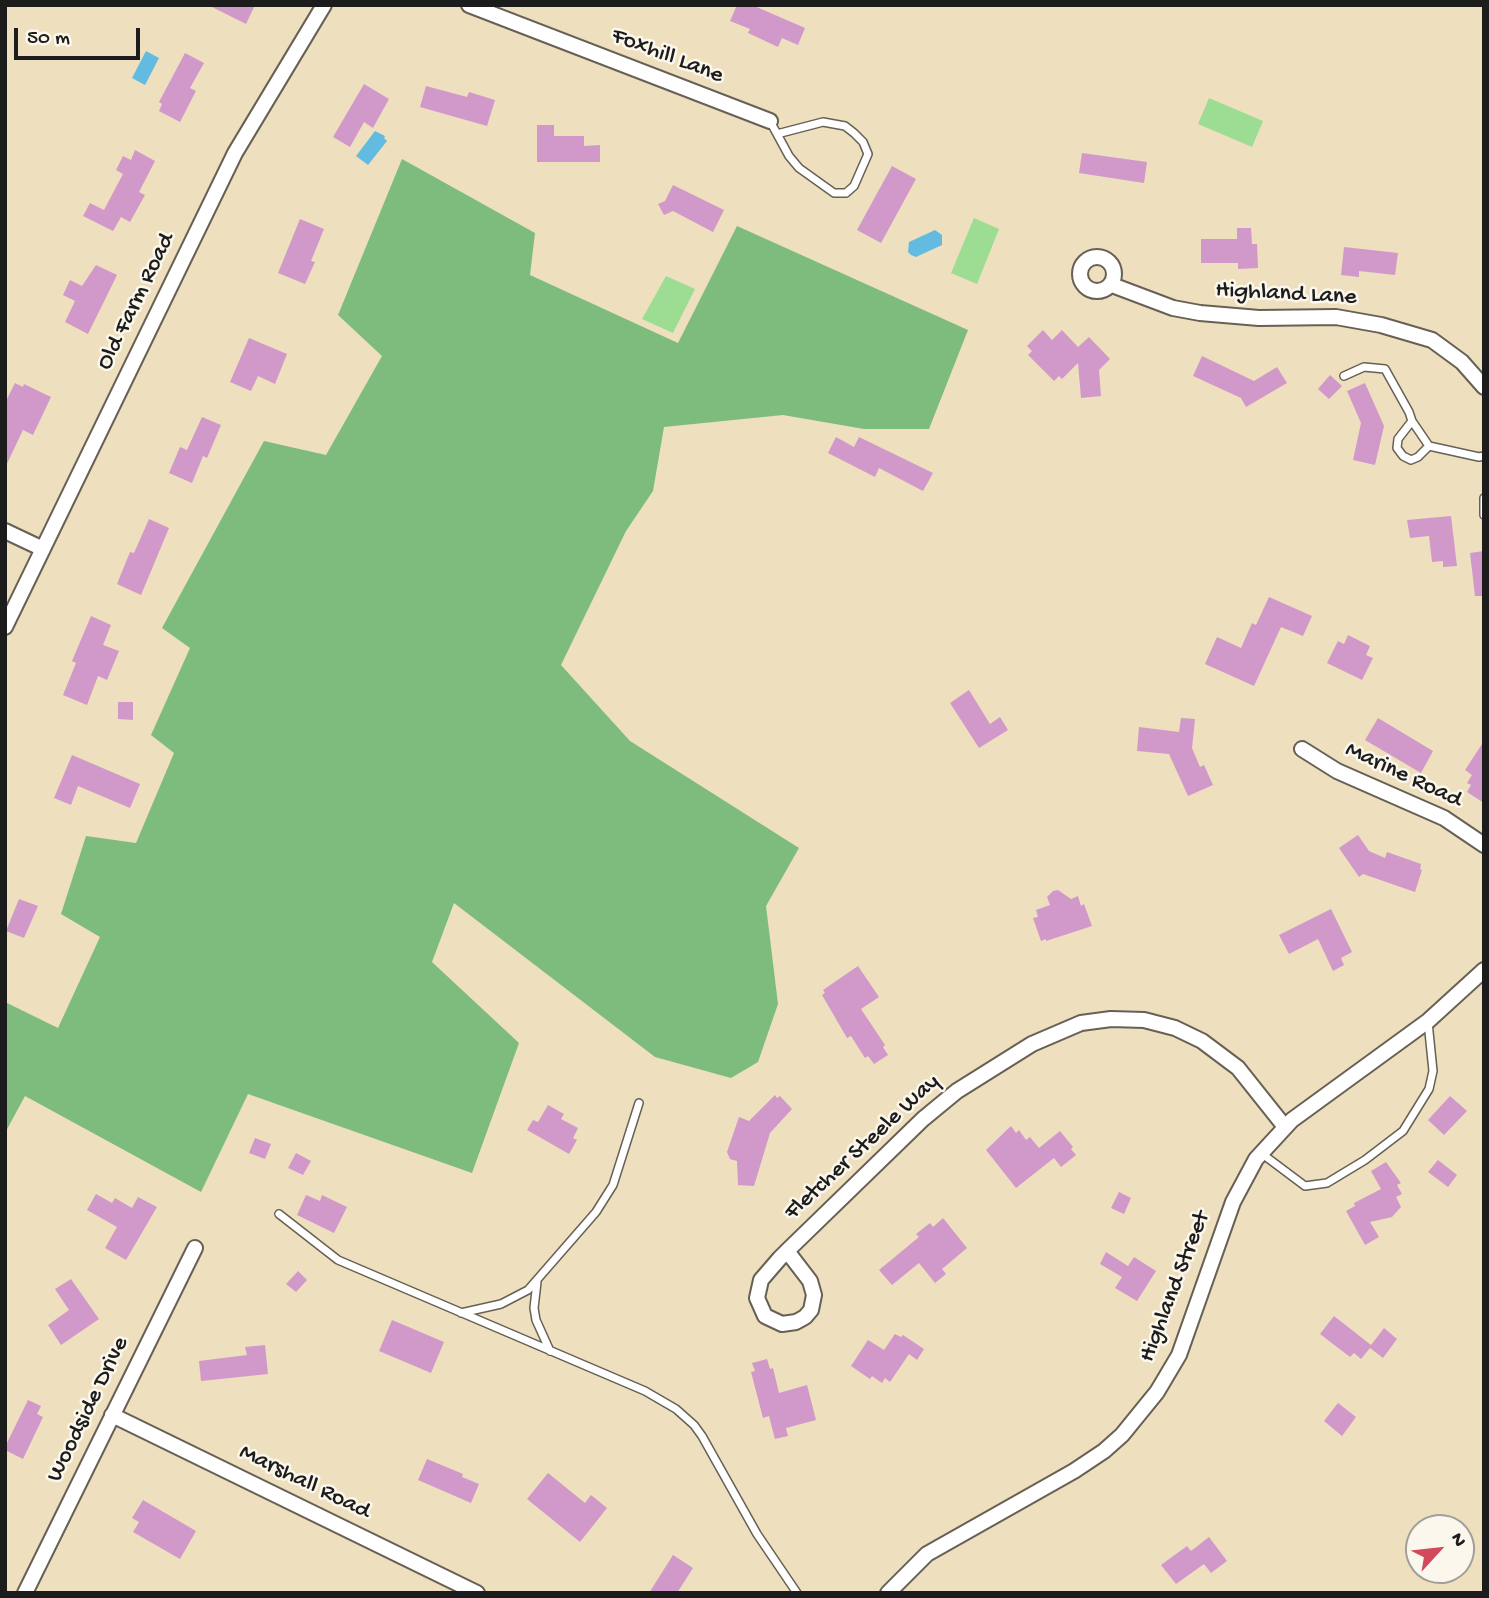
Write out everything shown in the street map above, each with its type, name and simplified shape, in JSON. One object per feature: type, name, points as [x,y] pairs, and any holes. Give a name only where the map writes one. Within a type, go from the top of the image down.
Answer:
[{"type":"street","name":"Old Farm Road","points":[[5,627],[235,153],[324,5]]},
{"type":"street","name":"Foxhill Lane","points":[[469,5],[774,127]]},
{"type":"street","name":"Highland Lane","points":[[1112,285],[1172,308],[1200,313],[1259,318],[1336,317],[1381,325],[1432,340],[1462,362],[1484,387]]},
{"type":"street","points":[[5,531],[43,549]]},
{"type":"street","name":"Marine Road","points":[[1302,749],[1337,771],[1444,818],[1484,845]]},
{"type":"street","name":"Highland Street","points":[[888,1593],[927,1554],[1085,1464],[1113,1444],[1131,1426],[1157,1392],[1179,1355],[1233,1202],[1247,1173],[1261,1153],[1306,1108],[1428,1021],[1484,970]]},
{"type":"street","name":"Fletcher Steele Way","points":[[787,1251],[814,1290],[813,1304],[808,1314],[787,1324],[768,1319],[759,1307],[757,1298],[759,1284],[764,1276],[787,1251],[923,1119],[957,1091],[1032,1044],[1081,1023],[1111,1019],[1144,1020],[1175,1028],[1202,1041],[1238,1068],[1285,1127]]},
{"type":"street","name":"Woodside Drive","points":[[25,1593],[195,1248]]},
{"type":"street","name":"Marshall Road","points":[[112,1415],[477,1593]]},
{"type":"lane","points":[[823,122],[845,126],[863,142],[867,154],[854,186],[846,193],[834,194],[799,168],[789,156],[774,127],[823,122]]},
{"type":"lane","points":[[1344,376],[1364,367],[1385,369],[1412,421],[1429,446],[1484,456]]},
{"type":"lane","points":[[1412,421],[1398,439],[1397,448],[1403,456],[1411,460],[1424,454],[1429,446]]},
{"type":"lane","points":[[1484,498],[1484,515]]},
{"type":"lane","points":[[1261,1153],[1306,1186],[1327,1183],[1365,1160],[1404,1131],[1429,1089],[1433,1071],[1428,1021]]},
{"type":"lane","points":[[460,1313],[509,1301],[537,1282],[605,1200],[613,1185],[639,1103]]},
{"type":"lane","points":[[279,1214],[338,1260],[645,1391],[685,1416],[702,1436],[757,1534],[797,1593]]},
{"type":"lane","points":[[537,1282],[534,1308],[536,1320],[550,1351]]},
{"type":"green space","points":[[1209,98],[1263,121],[1252,147],[1198,124]]},
{"type":"green space","points":[[402,159],[535,233],[530,275],[678,343],[737,226],[968,330],[929,429],[864,429],[783,415],[664,427],[653,491],[626,531],[561,665],[630,741],[799,848],[766,906],[778,1004],[758,1062],[731,1078],[655,1057],[454,903],[432,962],[519,1043],[472,1173],[248,1094],[201,1192],[25,1096],[5,1133],[5,1002],[58,1028],[100,937],[61,914],[86,836],[136,843],[174,753],[151,735],[190,648],[162,628],[264,441],[326,455],[382,356],[338,315]]},
{"type":"green space","points":[[974,218],[999,229],[977,284],[951,273]]},
{"type":"green space","points":[[666,276],[695,289],[673,333],[642,319]]},
{"type":"water","points":[[146,51],[159,58],[145,85],[132,78]]},
{"type":"water","points":[[375,131],[385,136],[387,141],[368,165],[356,156]]},
{"type":"water","points":[[935,230],[942,235],[942,245],[916,257],[908,252],[909,242]]},
{"type":"building","points":[[208,5],[255,5],[246,24]]},
{"type":"building","points":[[737,5],[752,5],[805,28],[798,45],[782,38],[778,47],[748,33],[750,29],[730,21]]},
{"type":"building","points":[[185,53],[204,63],[190,88],[196,91],[180,122],[159,111],[162,104],[159,102]]},
{"type":"building","points":[[364,84],[389,99],[373,128],[364,122],[350,147],[333,137]]},
{"type":"building","points":[[426,86],[467,97],[469,92],[495,100],[487,126],[420,107]]},
{"type":"building","points":[[537,125],[554,125],[554,136],[584,136],[584,146],[600,145],[600,162],[537,162]]},
{"type":"building","points":[[135,150],[155,161],[139,192],[145,195],[130,222],[121,217],[113,231],[83,216],[90,203],[104,210],[123,174],[116,170],[123,156],[131,160]]},
{"type":"building","points":[[1082,153],[1147,162],[1144,183],[1079,173]]},
{"type":"building","points":[[892,166],[916,179],[881,243],[857,230]]},
{"type":"building","points":[[673,185],[724,210],[713,232],[673,211],[664,215],[658,204],[665,201]]},
{"type":"building","points":[[300,219],[324,229],[311,261],[315,262],[305,284],[278,273]]},
{"type":"building","points":[[1237,228],[1251,228],[1252,244],[1257,244],[1258,268],[1238,269],[1238,263],[1201,263],[1201,239],[1237,239]]},
{"type":"building","points":[[1344,247],[1398,253],[1395,275],[1359,271],[1359,277],[1341,275]]},
{"type":"building","points":[[96,265],[117,275],[88,334],[65,322],[75,301],[63,295],[70,280],[82,286]]},
{"type":"building","points":[[1043,330],[1052,340],[1062,330],[1078,347],[1089,337],[1110,359],[1099,370],[1101,396],[1081,398],[1078,363],[1062,379],[1059,376],[1054,381],[1028,355],[1032,351],[1027,346]]},
{"type":"building","points":[[249,338],[287,354],[275,384],[258,376],[251,391],[230,382]]},
{"type":"building","points":[[1202,356],[1254,381],[1277,367],[1287,383],[1246,407],[1241,398],[1193,376]]},
{"type":"building","points":[[1330,375],[1342,386],[1329,399],[1318,389]]},
{"type":"building","points":[[15,383],[23,387],[24,384],[51,397],[33,435],[23,430],[5,468],[5,403]]},
{"type":"building","points":[[1365,383],[1384,426],[1375,465],[1353,460],[1361,423],[1347,391]]},
{"type":"building","points":[[202,417],[221,425],[207,458],[203,456],[192,483],[169,473],[180,447],[187,450]]},
{"type":"building","points":[[836,437],[854,447],[859,437],[933,473],[923,491],[879,468],[875,477],[828,453]]},
{"type":"building","points":[[1451,516],[1457,566],[1443,567],[1443,561],[1432,562],[1429,536],[1410,538],[1407,520]]},
{"type":"building","points":[[149,519],[169,528],[141,595],[117,584],[130,552],[134,553]]},
{"type":"building","points":[[1484,551],[1484,596],[1475,596],[1470,553]]},
{"type":"building","points":[[1269,597],[1312,616],[1303,636],[1281,627],[1254,686],[1205,664],[1217,637],[1241,648],[1252,623],[1256,625]]},
{"type":"building","points":[[91,616],[111,625],[103,645],[119,651],[107,680],[98,676],[87,705],[63,695],[76,663],[72,661]]},
{"type":"building","points":[[1348,635],[1370,646],[1366,655],[1373,658],[1362,680],[1327,663],[1338,641],[1344,644]]},
{"type":"building","points":[[969,690],[990,724],[1000,717],[1008,730],[979,748],[950,703]]},
{"type":"building","points":[[118,702],[133,702],[133,720],[118,719]]},
{"type":"building","points":[[1181,718],[1195,719],[1192,748],[1200,767],[1204,765],[1213,785],[1188,796],[1169,754],[1137,751],[1139,727],[1179,732]]},
{"type":"building","points":[[1378,718],[1433,751],[1421,773],[1365,740]]},
{"type":"building","points":[[1484,741],[1484,803],[1467,792],[1471,785],[1467,783],[1472,775],[1465,770]]},
{"type":"building","points":[[72,755],[140,784],[130,808],[78,786],[71,805],[54,798]]},
{"type":"building","points":[[1358,835],[1369,851],[1385,858],[1387,852],[1421,864],[1422,870],[1415,892],[1363,874],[1359,877],[1339,848]]},
{"type":"building","points":[[1058,890],[1071,899],[1078,896],[1092,926],[1041,941],[1033,918],[1038,917],[1036,910],[1050,905],[1047,897]]},
{"type":"building","points":[[19,899],[38,906],[24,938],[6,931]]},
{"type":"building","points":[[1331,909],[1352,952],[1341,958],[1344,965],[1333,971],[1318,939],[1289,954],[1279,935]]},
{"type":"building","points":[[858,966],[879,997],[861,1009],[885,1045],[883,1047],[888,1055],[874,1064],[868,1056],[865,1058],[851,1036],[847,1038],[822,995],[825,993],[823,990]]},
{"type":"building","points":[[775,1095],[777,1098],[780,1096],[792,1109],[770,1133],[754,1186],[738,1185],[737,1161],[730,1159],[727,1152],[739,1117],[749,1121]]},
{"type":"building","points":[[1450,1096],[1467,1111],[1444,1135],[1428,1120]]},
{"type":"building","points":[[548,1105],[564,1114],[561,1119],[578,1128],[573,1138],[577,1140],[569,1154],[527,1130],[533,1120],[538,1122]]},
{"type":"building","points":[[1011,1126],[1016,1133],[1019,1130],[1026,1140],[1030,1137],[1039,1148],[1060,1131],[1076,1155],[1061,1167],[1054,1158],[1016,1188],[986,1150]]},
{"type":"building","points":[[255,1138],[271,1144],[265,1159],[249,1153]]},
{"type":"building","points":[[296,1153],[311,1161],[303,1175],[288,1168]]},
{"type":"building","points":[[1438,1160],[1457,1175],[1448,1187],[1428,1172]]},
{"type":"building","points":[[1386,1162],[1401,1183],[1397,1185],[1402,1194],[1396,1197],[1401,1207],[1392,1217],[1370,1222],[1379,1237],[1365,1245],[1346,1211],[1355,1206],[1354,1203],[1381,1189],[1371,1171]]},
{"type":"building","points":[[1119,1192],[1131,1198],[1124,1214],[1111,1208]]},
{"type":"building","points":[[96,1194],[112,1203],[115,1198],[132,1208],[138,1197],[157,1207],[126,1260],[105,1248],[117,1227],[87,1210]]},
{"type":"building","points":[[306,1195],[320,1201],[322,1195],[347,1207],[334,1233],[297,1215]]},
{"type":"building","points":[[943,1218],[967,1248],[942,1269],[946,1274],[935,1283],[919,1263],[892,1285],[879,1270],[919,1237],[916,1234],[930,1223],[933,1227]]},
{"type":"building","points":[[1106,1252],[1128,1266],[1134,1257],[1156,1271],[1137,1301],[1115,1288],[1122,1277],[1100,1264]]},
{"type":"building","points":[[298,1271],[307,1280],[296,1292],[286,1284]]},
{"type":"building","points":[[71,1279],[99,1319],[61,1345],[48,1325],[69,1310],[55,1289]]},
{"type":"building","points":[[1334,1316],[1371,1345],[1384,1328],[1397,1339],[1383,1358],[1370,1348],[1361,1359],[1354,1353],[1350,1357],[1320,1334]]},
{"type":"building","points":[[392,1320],[444,1342],[431,1373],[379,1351]]},
{"type":"building","points":[[895,1334],[901,1337],[903,1335],[924,1349],[917,1360],[909,1354],[890,1382],[885,1378],[882,1383],[872,1376],[870,1379],[851,1366],[868,1340],[884,1350]]},
{"type":"building","points":[[265,1345],[268,1374],[201,1381],[199,1361],[247,1355],[245,1347]]},
{"type":"building","points":[[767,1359],[770,1369],[773,1368],[779,1393],[807,1385],[816,1420],[786,1428],[788,1436],[775,1439],[769,1416],[763,1418],[751,1372],[755,1371],[752,1363]]},
{"type":"building","points":[[28,1400],[41,1406],[37,1414],[43,1417],[23,1459],[5,1450],[5,1447]]},
{"type":"building","points":[[1338,1403],[1356,1417],[1342,1436],[1324,1421]]},
{"type":"building","points":[[427,1459],[479,1484],[471,1503],[418,1480]]},
{"type":"building","points":[[548,1473],[585,1503],[591,1495],[607,1508],[580,1542],[527,1499]]},
{"type":"building","points":[[143,1500],[196,1531],[180,1559],[133,1532],[139,1522],[132,1518]]},
{"type":"building","points":[[1209,1537],[1227,1561],[1211,1573],[1204,1564],[1176,1584],[1161,1565],[1187,1546],[1191,1551]]},
{"type":"building","points":[[673,1555],[693,1568],[677,1593],[649,1593]]}]
